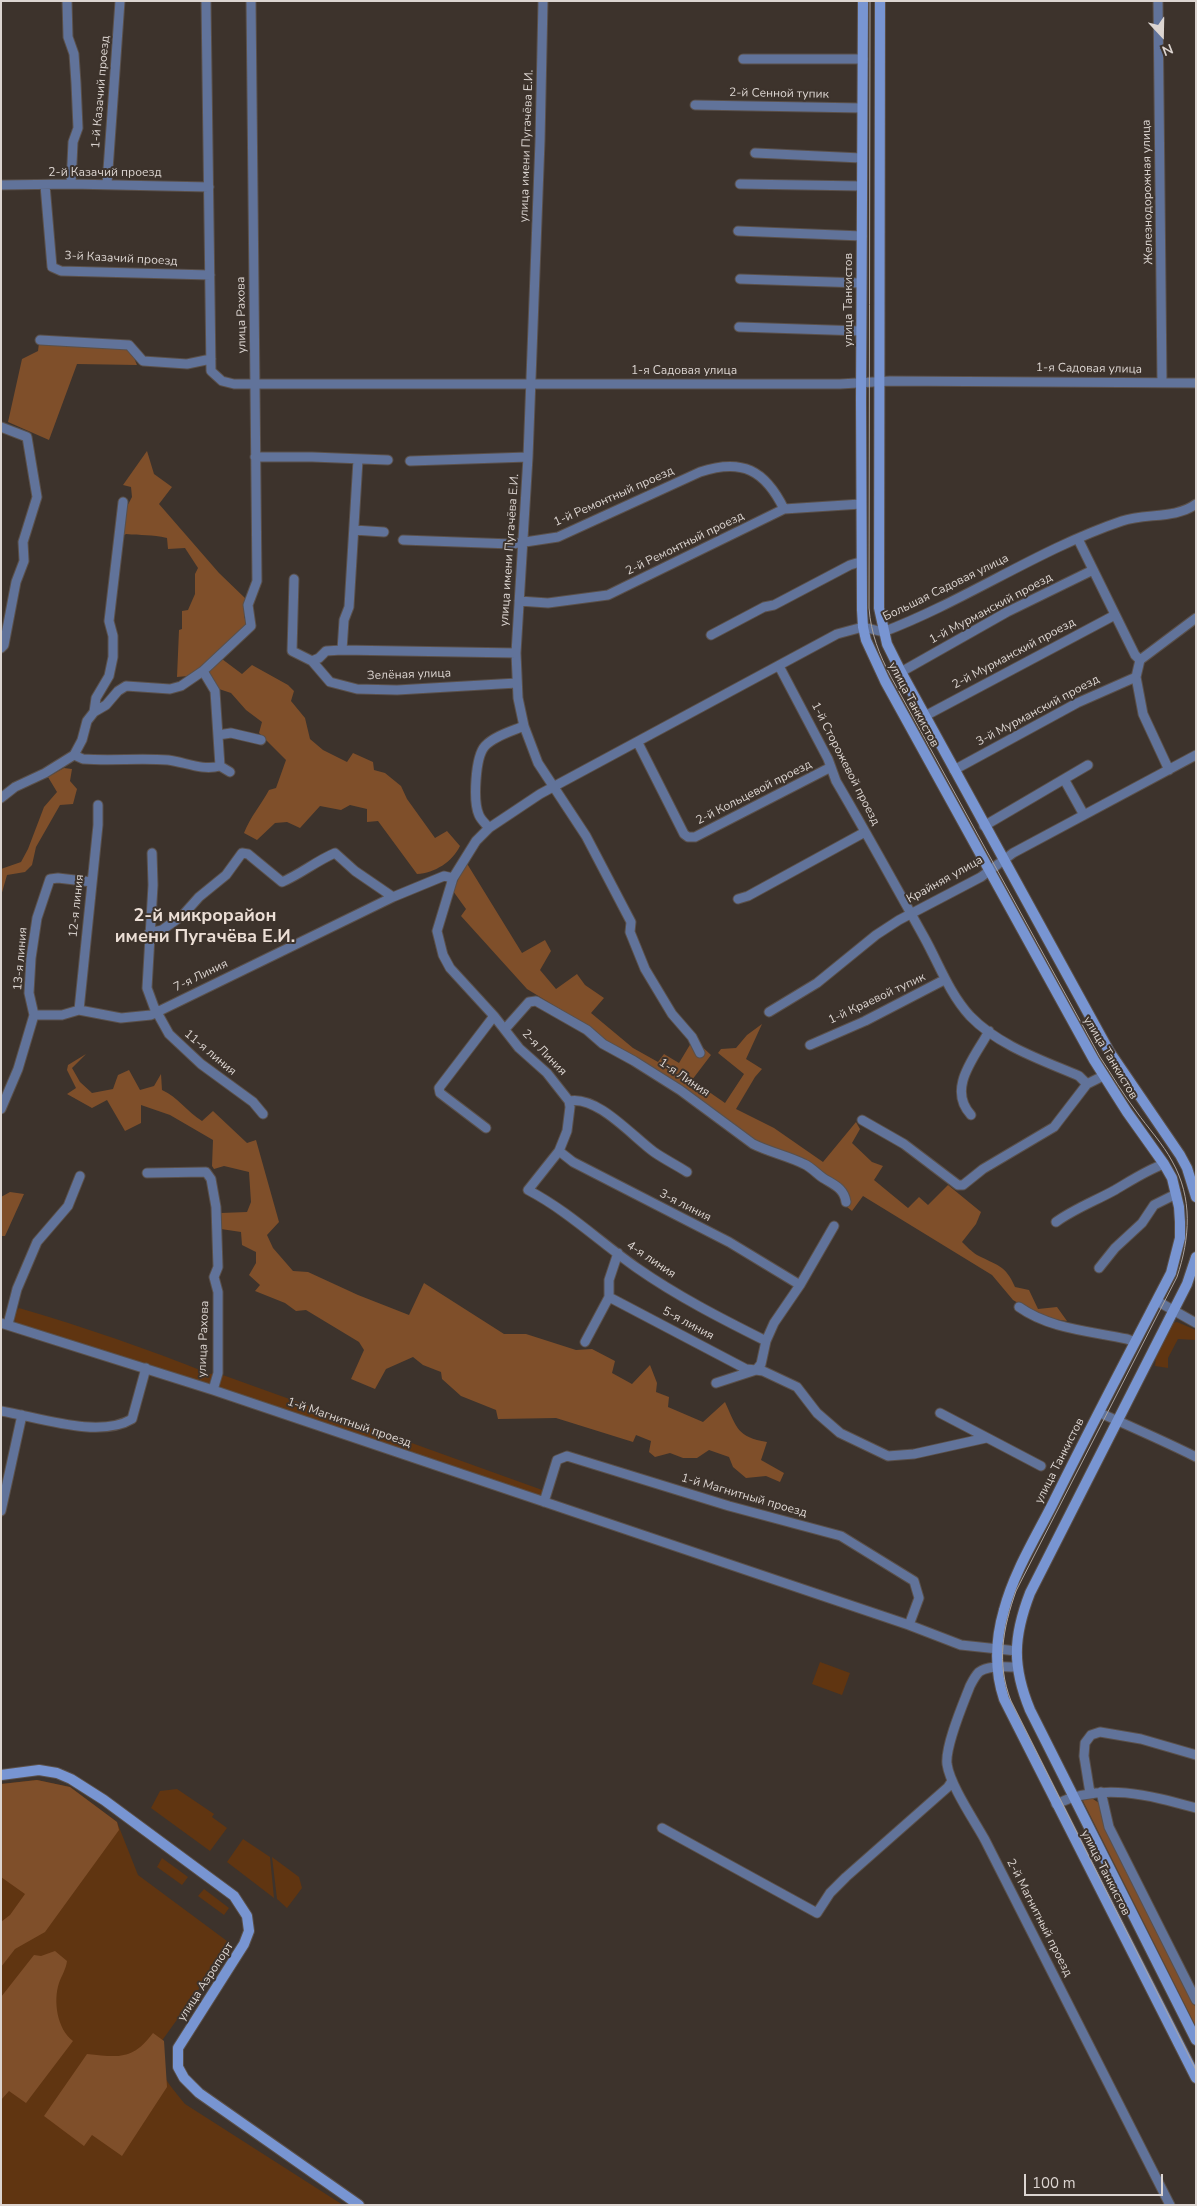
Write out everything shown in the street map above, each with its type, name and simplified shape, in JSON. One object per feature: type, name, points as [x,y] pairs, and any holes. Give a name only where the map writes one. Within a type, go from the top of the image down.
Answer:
[{"type":"main road","name":"улица Танкистов","points":[[863,1],[860,562],[863,628],[866,640],[885,681],[1103,1076],[1172,1178],[1179,1207],[1180,1238],[1171,1273],[1064,1480],[1011,1588],[1004,1610],[996,1650],[996,1667],[1004,1699],[1196,2078]]},
{"type":"main road","name":"улица Танкистов","points":[[880,1],[879,608],[883,632],[901,672],[984,826],[1118,1066],[1180,1155],[1187,1168],[1196,1197]]},
{"type":"main road","name":"улица Танкистов","points":[[1196,1257],[1187,1284],[1030,1593],[1022,1615],[1016,1651],[1016,1667],[1030,1710],[1196,2040]]},
{"type":"main road","name":"улица Аэропорт","points":[[1,1776],[39,1770],[57,1773],[71,1779],[104,1800],[234,1896],[247,1916],[249,1931],[244,1944],[178,2048],[178,2067],[184,2078],[199,2093],[359,2205]]},
{"type":"street","name":"1-й Казачий проезд","points":[[67,1],[68,37],[74,54],[78,128],[73,142],[71,184]]},
{"type":"street","name":"1-й Казачий проезд","points":[[108,184],[120,1]]},
{"type":"street","points":[[40,340],[128,345],[143,361],[187,364],[211,358],[206,1]]},
{"type":"street","name":"улица Рахова","points":[[205,668],[251,626],[248,604],[257,582],[251,1]]},
{"type":"street","name":"улица имени Пугачёва Е.И.","points":[[543,1],[528,457],[516,653],[517,683],[524,726],[538,763],[586,836],[630,922],[630,932],[645,969],[672,1014],[692,1037],[700,1053]]},
{"type":"street","name":"Железнодорожная улица","points":[[1158,1],[1162,383]]},
{"type":"street","points":[[743,59],[863,59]]},
{"type":"street","name":"2-й Сенной тупик","points":[[695,105],[862,108]]},
{"type":"street","points":[[755,153],[861,158]]},
{"type":"street","name":"2-й Казачий проезд","points":[[1,185],[108,184],[209,186]]},
{"type":"street","points":[[740,184],[862,186]]},
{"type":"street","name":"3-й Казачий проезд","points":[[45,186],[52,267],[62,271],[210,275]]},
{"type":"street","points":[[738,231],[862,236]]},
{"type":"street","points":[[740,279],[861,283]]},
{"type":"street","points":[[739,327],[861,332]]},
{"type":"street","name":"1-я Садовая улица","points":[[211,358],[211,371],[222,381],[234,384],[1162,383]]},
{"type":"street","points":[[1162,383],[1196,383]]},
{"type":"street","points":[[1,427],[27,437],[37,497],[23,542],[24,561],[16,582],[4,645],[1,648]]},
{"type":"street","points":[[255,457],[388,460]]},
{"type":"street","points":[[410,460],[528,457]]},
{"type":"street","points":[[342,650],[344,620],[349,607],[358,460]]},
{"type":"street","name":"1-й Ремонтный проезд","points":[[403,540],[512,544],[524,540],[558,537],[700,472],[718,466],[751,469],[774,490],[784,509]]},
{"type":"street","points":[[94,712],[96,698],[109,676],[113,657],[113,636],[110,622],[123,502]]},
{"type":"street","name":"2-й Ремонтный проезд","points":[[519,601],[548,603],[608,595],[784,509],[861,504]]},
{"type":"street","name":"Большая Садовая улица","points":[[489,828],[554,785],[638,743],[837,634],[863,628],[883,632],[1078,539],[1123,520],[1186,510],[1196,504]]},
{"type":"street","points":[[354,530],[384,532]]},
{"type":"street","points":[[1078,539],[1134,655],[1140,660]]},
{"type":"street","points":[[711,635],[764,607],[774,605],[850,565],[860,562]]},
{"type":"street","name":"1-й Мурманский проезд","points":[[901,672],[1008,612],[1093,570]]},
{"type":"street","name":"Зелёная улица","points":[[294,579],[292,651],[312,661],[330,682],[357,689],[397,690],[517,683]]},
{"type":"street","name":"2-й Мурманский проезд","points":[[925,716],[1115,615]]},
{"type":"street","points":[[1169,770],[1143,714],[1136,678],[1140,660],[1196,618]]},
{"type":"street","name":"Зелёная улица","points":[[312,661],[319,658],[326,651],[342,650],[516,653]]},
{"type":"street","name":"1-й Сторожевой проезд","points":[[779,666],[831,767],[836,781],[911,914],[944,980]]},
{"type":"street","points":[[3,792],[74,755],[82,740],[87,721],[94,712],[106,705],[118,691],[126,686],[170,689],[181,686],[205,668],[215,691],[220,766]]},
{"type":"street","name":"3-й Мурманский проезд","points":[[954,770],[1077,702],[1136,678]]},
{"type":"street","points":[[489,828],[479,815],[476,788],[481,753],[484,746],[489,742],[524,726]]},
{"type":"street","points":[[218,735],[231,733],[261,740]]},
{"type":"street","name":"2-й Кольцевой проезд","points":[[638,743],[684,834],[688,837],[695,837],[831,767]]},
{"type":"street","points":[[74,755],[83,759],[167,760],[213,768],[220,766],[230,772]]},
{"type":"street","name":"Крайняя улица","points":[[769,1012],[816,983],[876,935],[981,877],[1003,860],[1196,755]]},
{"type":"street","points":[[984,826],[1088,765]]},
{"type":"street","points":[[1064,779],[1084,815]]},
{"type":"street","name":"12-я линия","points":[[79,1010],[98,805]]},
{"type":"street","name":"2-я Линия","points":[[489,828],[476,841],[453,878],[438,922],[438,941],[450,968],[494,1016],[519,1048],[547,1073],[569,1101]]},
{"type":"street","points":[[738,899],[748,896],[865,832]]},
{"type":"street","points":[[150,933],[162,930],[183,914],[199,897],[226,875],[242,853],[248,854],[282,882],[298,875],[335,852],[355,871],[393,897]]},
{"type":"street","name":"11-я линия","points":[[152,853],[153,885],[146,988],[170,1034],[201,1064],[253,1102],[263,1114]]},
{"type":"street","name":"7-я Линия","points":[[34,1015],[62,1015],[79,1010],[121,1018],[138,1017],[157,1012],[393,897],[444,876],[453,878]]},
{"type":"street","name":"13-я линия","points":[[1,1109],[18,1069],[34,1015],[29,993],[31,958],[37,918],[50,879],[58,878],[92,882]]},
{"type":"street","points":[[944,980],[970,1016],[989,1031],[1019,1050],[1079,1076],[1087,1084]]},
{"type":"street","name":"1-й Краевой тупик","points":[[810,1045],[865,1021],[944,980]]},
{"type":"street","name":"1-я Линия","points":[[505,1029],[530,1002],[536,1001],[587,1030],[603,1044],[680,1090],[753,1144],[766,1151],[806,1164],[823,1178],[838,1186],[845,1195],[846,1202]]},
{"type":"street","points":[[486,1128],[440,1093],[439,1088],[494,1016]]},
{"type":"street","points":[[972,1115],[962,1100],[963,1079],[989,1031]]},
{"type":"street","points":[[862,1120],[904,1144],[958,1185],[963,1185],[983,1169],[1054,1127],[1087,1084],[1103,1076]]},
{"type":"street","points":[[559,1151],[567,1131],[569,1101],[583,1100],[605,1112],[653,1151],[687,1172]]},
{"type":"street","name":"4-я линия","points":[[559,1151],[528,1190],[548,1200],[637,1268],[684,1298],[766,1341]]},
{"type":"street","name":"3-я линия","points":[[559,1151],[573,1162],[729,1242],[800,1285]]},
{"type":"street","points":[[1056,1222],[1139,1175],[1164,1164]]},
{"type":"street","name":"улица Рахова","points":[[147,1173],[206,1172],[211,1179],[216,1207],[218,1267],[214,1277],[218,1292],[218,1373],[213,1390]]},
{"type":"street","name":"1-й Магнитный проезд","points":[[80,1176],[68,1206],[37,1242],[4,1324],[213,1390],[909,1625],[961,1645],[1016,1651]]},
{"type":"street","points":[[1098,1268],[1142,1223],[1154,1205],[1176,1194]]},
{"type":"street","points":[[716,1383],[756,1370],[761,1364],[766,1341],[774,1323],[800,1285],[834,1226]]},
{"type":"street","points":[[585,1342],[609,1297],[609,1280],[618,1253]]},
{"type":"street","name":"5-я линия","points":[[609,1297],[746,1369],[763,1371],[797,1387],[817,1413],[840,1433],[888,1456],[914,1454],[986,1438]]},
{"type":"street","points":[[1156,1300],[1196,1323]]},
{"type":"street","points":[[1019,1307],[1034,1317],[1054,1324],[1135,1342]]},
{"type":"street","points":[[1,1411],[88,1428],[124,1424],[132,1419],[146,1368]]},
{"type":"street","points":[[940,1413],[1041,1466]]},
{"type":"street","points":[[1100,1413],[1117,1422],[1141,1429],[1196,1457]]},
{"type":"street","points":[[1,1511],[22,1415]]},
{"type":"street","name":"1-й Магнитный проезд","points":[[544,1502],[557,1460],[567,1456],[729,1506],[841,1536],[914,1581],[919,1598],[909,1625]]},
{"type":"street","name":"2-й Магнитный проезд","points":[[1016,1667],[996,1667],[980,1671],[970,1686],[949,1747],[947,1763],[952,1780],[985,1840],[1170,2205]]},
{"type":"street","points":[[1090,1793],[1084,1756],[1085,1743],[1091,1735],[1100,1732],[1141,1740],[1196,1755]]},
{"type":"street","points":[[662,1828],[817,1913],[830,1893],[846,1877],[948,1787],[952,1780]]},
{"type":"street","points":[[1056,1804],[1073,1796],[1117,1791],[1150,1795],[1196,1808]]},
{"type":"street","points":[[1101,1792],[1109,1827],[1196,2000]]},
{"type":"shaded area","points":[[39,343],[125,347],[132,353],[137,365],[77,364],[49,440],[8,422],[22,359],[38,351]]},
{"type":"shaded area","points":[[147,451],[154,474],[172,487],[159,504],[219,573],[246,599],[244,617],[251,629],[222,659],[242,674],[252,665],[288,685],[294,691],[291,701],[305,718],[310,739],[323,750],[347,762],[353,753],[373,762],[374,770],[385,773],[401,786],[407,799],[435,838],[447,831],[460,846],[448,862],[436,869],[417,874],[378,821],[367,822],[367,809],[350,805],[341,810],[320,806],[300,828],[287,822],[275,823],[257,840],[244,833],[269,790],[276,788],[286,760],[259,733],[262,722],[246,710],[231,693],[216,688],[210,674],[177,677],[179,630],[182,629],[182,611],[188,610],[195,594],[195,574],[198,568],[185,548],[168,549],[167,538],[126,534],[123,536],[123,514],[132,497],[131,487],[123,485]]},
{"type":"shaded area","points":[[64,768],[72,769],[70,781],[77,789],[73,804],[60,805],[36,847],[32,865],[25,872],[7,875],[1,896],[1,869],[21,862],[44,807],[57,792],[48,777]]},
{"type":"shaded area","points":[[466,862],[522,953],[545,940],[551,951],[540,970],[556,989],[577,974],[585,985],[604,998],[591,1013],[633,1048],[658,1062],[664,1054],[679,1063],[691,1043],[696,1041],[711,1055],[692,1080],[725,1103],[744,1074],[718,1053],[721,1049],[736,1048],[747,1035],[762,1024],[746,1059],[762,1069],[755,1077],[736,1109],[774,1128],[823,1162],[856,1122],[860,1129],[852,1143],[872,1162],[883,1166],[874,1180],[908,1208],[919,1197],[928,1205],[948,1185],[981,1212],[976,1224],[962,1242],[975,1254],[1004,1270],[1015,1287],[1029,1290],[1038,1309],[1057,1307],[1067,1321],[1052,1319],[1035,1313],[1013,1300],[992,1275],[863,1196],[852,1211],[847,1207],[848,1195],[840,1184],[755,1141],[684,1089],[604,1042],[586,1025],[527,989],[461,916],[466,909],[453,891]]},
{"type":"shaded area","points":[[86,1054],[72,1068],[80,1082],[92,1093],[113,1089],[118,1075],[129,1070],[140,1090],[154,1086],[161,1074],[162,1090],[202,1121],[213,1111],[247,1143],[256,1140],[279,1222],[267,1235],[273,1248],[293,1271],[308,1272],[358,1295],[409,1315],[424,1283],[504,1334],[526,1334],[576,1350],[592,1349],[615,1361],[612,1373],[632,1384],[650,1365],[657,1383],[656,1392],[669,1397],[668,1407],[703,1422],[725,1402],[739,1430],[749,1437],[767,1442],[761,1460],[784,1473],[780,1482],[766,1476],[746,1478],[733,1467],[729,1457],[709,1450],[697,1458],[683,1458],[670,1453],[655,1457],[649,1452],[651,1441],[636,1435],[633,1442],[556,1418],[498,1419],[496,1410],[461,1396],[442,1379],[441,1372],[423,1365],[413,1357],[386,1369],[375,1389],[351,1379],[364,1350],[359,1342],[306,1310],[296,1311],[285,1303],[255,1291],[260,1285],[249,1275],[256,1263],[256,1252],[242,1245],[241,1232],[221,1229],[221,1213],[247,1212],[251,1202],[249,1172],[224,1166],[214,1169],[212,1166],[213,1140],[170,1115],[141,1105],[141,1123],[125,1131],[107,1100],[92,1108],[67,1094],[76,1088],[67,1070],[68,1065]]},
{"type":"shaded area","points":[[10,1192],[24,1194],[5,1236],[1,1236],[1,1197]]},
{"type":"shaded area","points":[[19,1308],[116,1339],[210,1374],[216,1373],[210,1386],[16,1323],[13,1315]]},
{"type":"shaded area","points":[[1177,1322],[1196,1330],[1196,1340],[1178,1339],[1168,1358],[1168,1368],[1155,1366],[1156,1357],[1173,1323]]},
{"type":"shaded area","points":[[220,1374],[545,1491],[540,1497],[217,1388]]},
{"type":"shaded area","points":[[820,1662],[850,1673],[842,1695],[812,1684]]},
{"type":"shaded area","points":[[37,1780],[70,1787],[117,1822],[138,1875],[231,1944],[161,2042],[160,2062],[168,2082],[185,2104],[343,2205],[1,2205],[1,1784]]},
{"type":"shaded area","points":[[37,1780],[70,1787],[117,1822],[119,1830],[45,1932],[15,1949],[1,1967],[1,1922],[10,1915],[25,1894],[1,1877],[1,1784]]},
{"type":"shaded area","points":[[177,1789],[214,1814],[212,1817],[227,1828],[210,1851],[151,1808],[160,1791]]},
{"type":"shaded area","points":[[1085,1797],[1090,1797],[1099,1803],[1106,1829],[1115,1849],[1196,2008],[1196,2027],[1083,1801]]},
{"type":"shaded area","points":[[243,1839],[270,1857],[274,1898],[227,1862]]},
{"type":"shaded area","points":[[272,1857],[299,1877],[302,1888],[287,1908],[277,1899]]},
{"type":"shaded area","points":[[162,1858],[188,1877],[182,1885],[157,1867]]},
{"type":"shaded area","points":[[204,1889],[229,1908],[224,1915],[198,1896]]},
{"type":"shaded area","points":[[55,1951],[67,1961],[56,1998],[60,2022],[73,2041],[26,2103],[9,2091],[1,2100],[1,1997],[34,1955],[41,1956]]},
{"type":"shaded area","points":[[153,2033],[164,2041],[167,2087],[122,2156],[92,2135],[84,2146],[44,2116],[87,2054],[116,2056],[131,2053],[138,2049]]},
{"type":"tram line","points":[[870,1],[869,608],[874,635],[879,652],[891,677],[1100,1057],[1172,1161],[1179,1175],[1186,1204],[1187,1233],[1177,1277],[1016,1591],[1008,1618],[1003,1646],[1006,1687],[1011,1701],[1196,2070]]},
{"type":"district","name":"2-й микрорайон имени Пугачёва Е.И.","points":[[205,928]]}]
